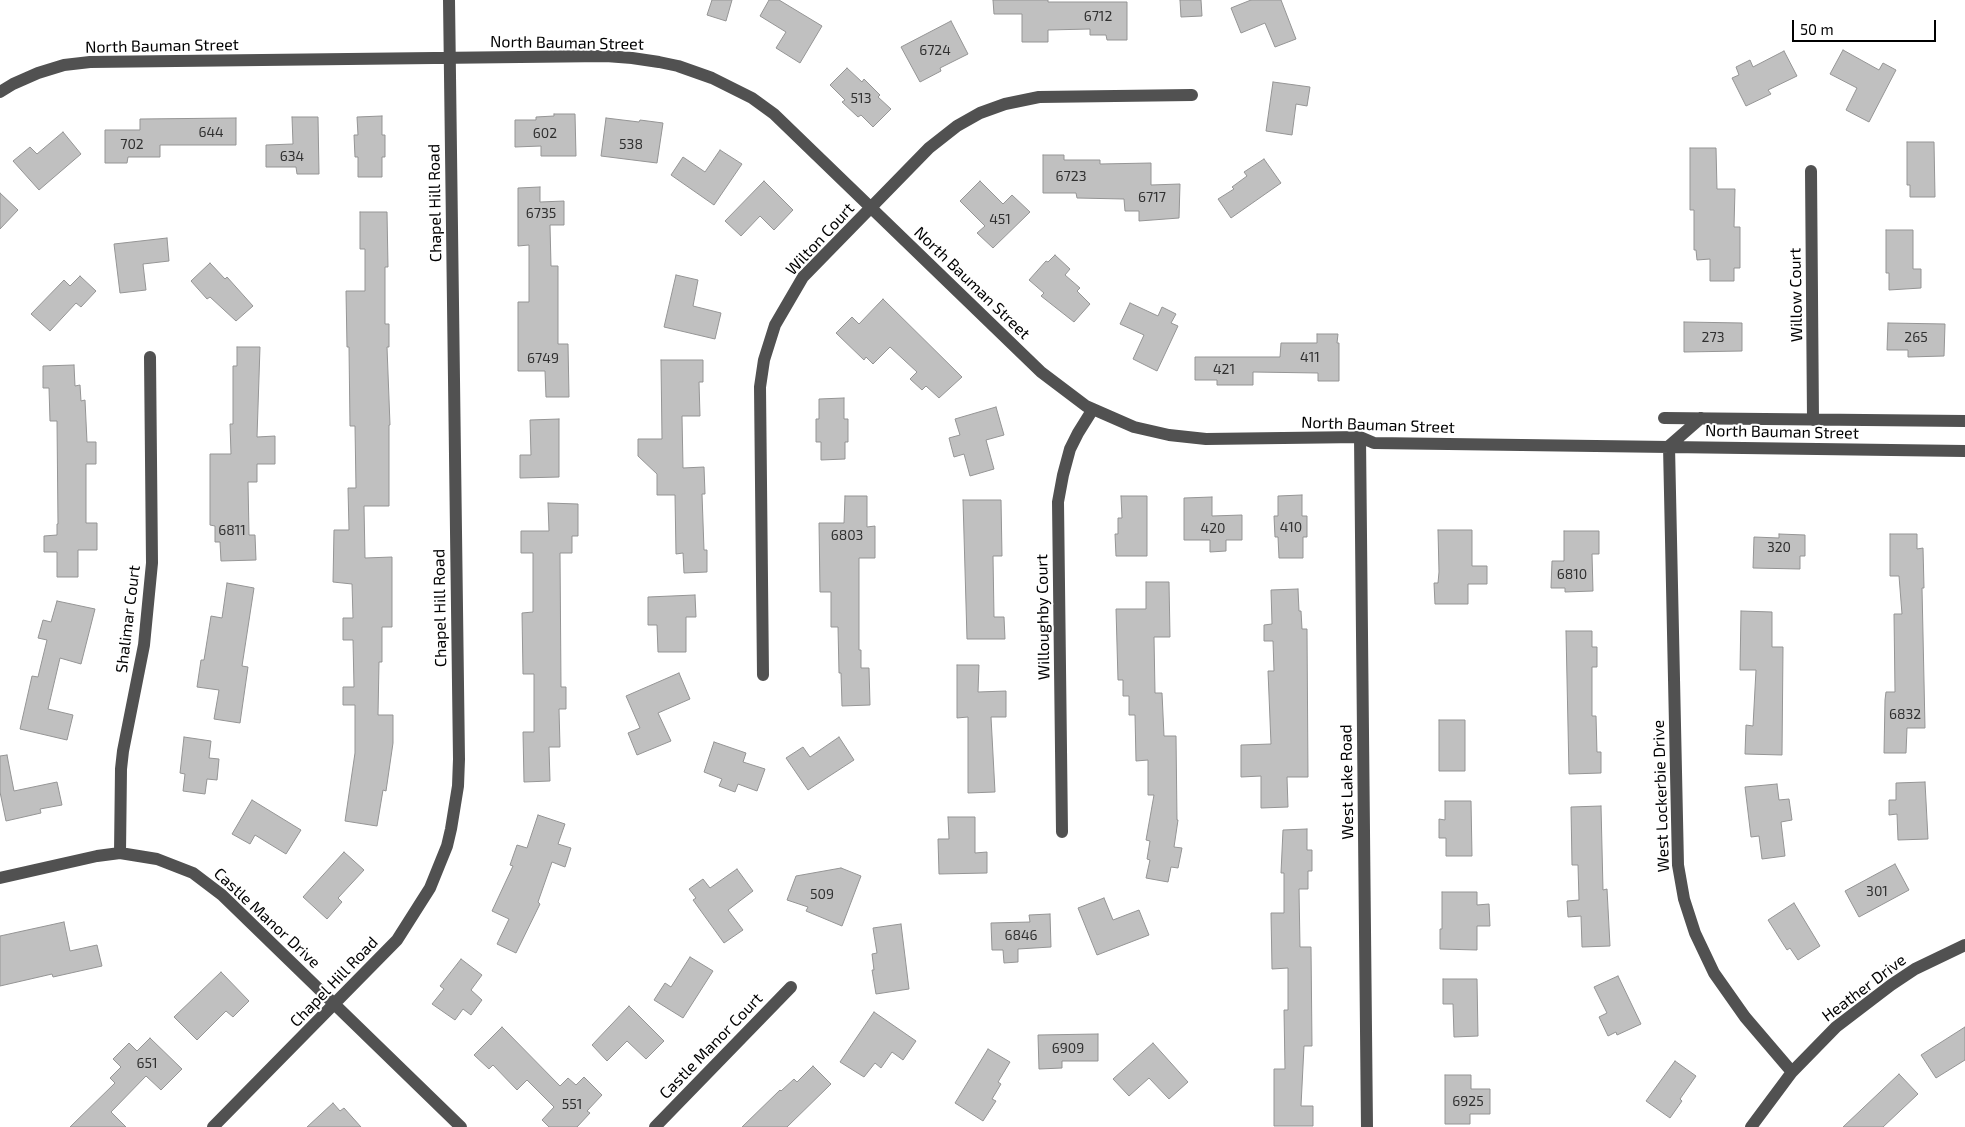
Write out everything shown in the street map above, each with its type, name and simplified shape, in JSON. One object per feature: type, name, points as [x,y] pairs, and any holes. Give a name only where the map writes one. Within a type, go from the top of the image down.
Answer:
[{"type":"street","name":"Chapel Hill Road","points":[[213,1127],[397,940],[421,903],[447,846],[456,803],[459,759],[449,0]]},
{"type":"street","name":"North Bauman Street","points":[[0,92],[38,73],[81,63],[615,57],[659,62],[695,71],[736,90],[774,114],[1041,372],[1093,409],[1151,432],[1196,438],[1360,437],[1374,443],[1965,451]]},
{"type":"street","name":"Wilton Court","points":[[763,675],[760,406],[764,360],[774,325],[793,292],[809,270],[929,148],[949,131],[980,114],[1005,104],[1039,97],[1192,95]]},
{"type":"street","name":"Willow Court","points":[[1811,171],[1813,420]]},
{"type":"street","name":"Shalimar Court","points":[[120,853],[121,769],[144,645],[152,563],[150,357]]},
{"type":"street","name":"Willoughby Court","points":[[1062,832],[1058,502],[1070,449],[1078,432],[1093,409]]},
{"type":"street","name":"North Bauman Street","points":[[1664,418],[1965,421]]},
{"type":"street","points":[[1669,446],[1701,418]]},
{"type":"street","name":"West Lake Road","points":[[1360,437],[1367,1127]]},
{"type":"street","name":"West Lockerbie Drive","points":[[1669,446],[1677,847],[1680,882],[1695,933],[1714,973],[1745,1017],[1792,1072]]},
{"type":"street","name":"Castle Manor Drive","points":[[0,878],[97,856],[120,853],[149,857],[193,873],[208,884],[335,1004],[461,1127]]},
{"type":"street","name":"Heather Drive","points":[[1792,1072],[1836,1027],[1864,1004],[1916,969],[1965,945]]},
{"type":"street","name":"Castle Manor Court","points":[[655,1127],[791,987]]},
{"type":"street","points":[[1751,1127],[1792,1072]]},
{"type":"building","points":[[712,0],[732,0],[726,21],[707,15]]},
{"type":"building","points":[[769,0],[779,0],[822,26],[800,63],[776,48],[786,32],[760,16]]},
{"type":"building","points":[[993,0],[1127,2],[1127,40],[1107,40],[1106,35],[1090,35],[1090,29],[1048,30],[1048,42],[1022,42],[1022,14],[994,14]]},
{"type":"building","points":[[1180,0],[1201,0],[1202,16],[1181,17]]},
{"type":"building","points":[[1251,0],[1281,0],[1296,39],[1275,47],[1265,23],[1241,33],[1231,8]]},
{"type":"building","points":[[951,21],[968,54],[940,68],[941,71],[920,82],[901,47]]},
{"type":"building","points":[[1843,50],[1879,70],[1883,63],[1896,70],[1869,122],[1846,110],[1857,88],[1830,74]]},
{"type":"building","points":[[1784,51],[1797,76],[1768,90],[1771,94],[1746,106],[1732,78],[1739,75],[1736,67],[1750,60],[1753,67]]},
{"type":"building","points":[[847,68],[862,82],[864,79],[880,95],[878,97],[891,109],[873,127],[861,115],[858,117],[842,102],[845,100],[830,85]]},
{"type":"building","points":[[1273,82],[1310,87],[1307,106],[1296,104],[1292,135],[1266,131]]},
{"type":"building","points":[[554,114],[575,114],[576,156],[541,156],[541,146],[515,147],[515,120],[536,120],[536,117],[554,116]]},
{"type":"building","points":[[382,116],[382,135],[385,135],[385,157],[382,157],[382,177],[358,177],[358,157],[355,157],[354,135],[358,135],[357,117]]},
{"type":"building","points":[[292,117],[318,117],[319,174],[297,174],[296,167],[266,167],[266,145],[293,144]]},
{"type":"building","points":[[236,118],[236,145],[160,145],[160,157],[128,157],[127,163],[105,163],[105,130],[140,130],[140,119]]},
{"type":"building","points":[[606,118],[663,123],[657,163],[601,156]]},
{"type":"building","points":[[63,132],[81,154],[39,190],[13,161],[30,147],[37,154]]},
{"type":"building","points":[[1907,142],[1934,142],[1935,197],[1910,197],[1910,185],[1907,185]]},
{"type":"building","points":[[1690,148],[1716,148],[1717,189],[1735,189],[1734,227],[1740,227],[1740,268],[1734,268],[1734,281],[1710,281],[1710,259],[1697,260],[1696,250],[1694,250],[1694,210],[1690,210]]},
{"type":"building","points":[[720,150],[742,164],[714,205],[671,175],[683,157],[705,172]]},
{"type":"building","points":[[1043,155],[1064,155],[1064,160],[1100,160],[1100,164],[1151,163],[1151,185],[1180,184],[1179,218],[1139,221],[1139,211],[1125,211],[1124,199],[1077,198],[1076,193],[1043,193]]},
{"type":"building","points":[[1264,159],[1281,183],[1231,218],[1218,199],[1234,189],[1232,187],[1247,176],[1244,172]]},
{"type":"building","points":[[764,181],[793,210],[774,230],[760,216],[741,236],[725,221]]},
{"type":"building","points":[[980,181],[1003,204],[1012,195],[1030,212],[993,248],[977,233],[985,226],[960,201]]},
{"type":"building","points":[[540,187],[540,202],[564,201],[564,225],[550,225],[551,266],[558,266],[558,344],[568,344],[569,397],[546,397],[545,371],[518,371],[518,302],[529,302],[529,245],[518,246],[518,188]]},
{"type":"building","points":[[0,193],[18,210],[0,229]]},
{"type":"building","points":[[360,212],[387,212],[388,267],[385,267],[385,324],[389,324],[389,347],[387,347],[390,425],[389,506],[364,506],[365,558],[392,557],[392,627],[382,627],[382,662],[379,662],[378,715],[393,715],[393,743],[386,791],[383,790],[377,826],[345,821],[355,753],[355,705],[343,705],[343,687],[354,687],[353,640],[343,640],[343,618],[353,618],[352,584],[333,582],[334,530],[349,530],[348,488],[356,488],[355,426],[350,426],[346,291],[365,291],[365,249],[360,249]]},
{"type":"building","points":[[1886,230],[1913,230],[1913,269],[1921,269],[1921,288],[1889,290],[1889,273],[1886,273]]},
{"type":"building","points":[[167,238],[169,261],[143,264],[146,290],[120,293],[114,244]]},
{"type":"building","points":[[1055,255],[1070,269],[1065,275],[1080,288],[1077,291],[1090,304],[1074,322],[1041,296],[1044,293],[1029,280],[1046,261],[1048,262]]},
{"type":"building","points":[[210,263],[225,279],[227,277],[253,306],[236,321],[210,297],[207,299],[191,281]]},
{"type":"building","points":[[676,275],[698,280],[693,306],[721,313],[715,339],[664,327]]},
{"type":"building","points":[[80,276],[96,291],[81,307],[76,303],[50,331],[31,314],[64,280],[70,286]]},
{"type":"building","points":[[883,299],[962,377],[939,398],[926,386],[922,390],[910,379],[917,372],[890,347],[873,364],[866,357],[864,360],[836,333],[852,317],[859,324]]},
{"type":"building","points":[[1130,303],[1158,316],[1162,307],[1176,314],[1171,323],[1178,326],[1157,371],[1133,359],[1144,335],[1120,324]]},
{"type":"building","points":[[1684,322],[1742,323],[1742,351],[1684,352]]},
{"type":"building","points":[[1888,323],[1945,324],[1944,356],[1908,357],[1908,350],[1887,350]]},
{"type":"building","points":[[1317,334],[1338,334],[1339,381],[1318,381],[1318,373],[1253,372],[1253,385],[1217,385],[1217,380],[1195,380],[1195,357],[1280,357],[1281,343],[1317,343]]},
{"type":"building","points":[[237,347],[260,347],[257,437],[275,436],[275,464],[257,464],[257,482],[248,482],[249,535],[255,535],[256,560],[221,561],[220,542],[215,542],[215,526],[210,525],[210,454],[231,454],[230,424],[233,424],[233,366],[237,366]]},
{"type":"building","points":[[661,360],[703,360],[703,382],[699,382],[700,416],[682,416],[683,468],[704,467],[705,494],[702,494],[704,550],[707,550],[707,572],[684,573],[683,553],[676,554],[675,495],[657,495],[657,474],[638,456],[638,439],[662,439]]},
{"type":"building","points":[[74,365],[75,386],[80,385],[81,401],[85,400],[87,442],[96,442],[96,464],[86,464],[86,523],[97,523],[97,550],[78,550],[78,577],[57,577],[57,552],[44,552],[44,536],[57,535],[58,524],[57,421],[50,421],[49,388],[43,388],[43,366]]},
{"type":"building","points":[[844,398],[844,419],[848,419],[848,442],[845,442],[845,459],[821,460],[821,442],[816,442],[816,419],[819,419],[819,399]]},
{"type":"building","points":[[996,407],[1004,435],[986,440],[994,469],[970,476],[964,454],[954,457],[949,438],[960,435],[955,419]]},
{"type":"building","points":[[559,419],[559,477],[520,478],[520,455],[531,455],[530,420]]},
{"type":"building","points":[[1302,495],[1302,516],[1307,516],[1307,537],[1303,537],[1303,558],[1279,558],[1274,516],[1278,516],[1278,496]]},
{"type":"building","points":[[845,496],[867,496],[867,527],[875,526],[875,558],[859,558],[859,650],[861,650],[861,668],[869,668],[870,705],[842,706],[838,627],[831,627],[831,592],[820,592],[819,523],[844,523]]},
{"type":"building","points":[[1121,496],[1147,496],[1147,556],[1116,556],[1115,534],[1118,534],[1118,518],[1122,518]]},
{"type":"building","points":[[1212,497],[1212,516],[1242,515],[1242,540],[1226,540],[1226,551],[1210,552],[1210,540],[1184,540],[1184,498]]},
{"type":"building","points":[[963,500],[1001,500],[1002,556],[993,556],[994,617],[1004,617],[1005,639],[967,639]]},
{"type":"building","points":[[548,503],[578,504],[578,536],[572,536],[572,553],[560,553],[561,687],[566,687],[566,709],[559,709],[560,747],[549,747],[550,781],[524,782],[523,732],[534,732],[534,674],[523,674],[522,613],[533,612],[533,553],[521,553],[521,531],[549,531]]},
{"type":"building","points":[[1438,530],[1472,530],[1472,566],[1487,566],[1487,584],[1468,584],[1468,604],[1435,604],[1434,583],[1438,583],[1439,572]]},
{"type":"building","points":[[1564,531],[1599,531],[1599,554],[1592,554],[1593,591],[1565,592],[1565,588],[1551,588],[1552,561],[1564,561]]},
{"type":"building","points":[[1779,534],[1805,535],[1805,556],[1800,556],[1800,569],[1753,568],[1754,537],[1779,538]]},
{"type":"building","points":[[1890,534],[1917,534],[1917,549],[1923,548],[1925,728],[1907,728],[1906,753],[1884,753],[1886,692],[1895,692],[1894,614],[1902,614],[1899,576],[1890,576]]},
{"type":"building","points":[[1146,582],[1169,582],[1170,637],[1154,637],[1155,693],[1162,693],[1164,736],[1176,736],[1178,820],[1174,847],[1182,848],[1178,868],[1171,867],[1168,882],[1146,878],[1150,860],[1147,859],[1150,841],[1146,840],[1154,795],[1148,795],[1148,760],[1136,761],[1135,715],[1129,715],[1129,696],[1123,696],[1123,680],[1118,680],[1116,609],[1146,609]]},
{"type":"building","points":[[227,583],[254,588],[242,666],[248,667],[240,723],[214,719],[219,690],[197,687],[201,660],[204,660],[211,616],[222,618]]},
{"type":"building","points":[[1298,589],[1302,629],[1307,629],[1308,777],[1287,777],[1288,807],[1261,808],[1261,776],[1241,777],[1241,745],[1271,744],[1268,671],[1274,671],[1273,641],[1264,641],[1264,625],[1272,624],[1271,590]]},
{"type":"building","points":[[695,595],[696,617],[686,617],[686,652],[658,652],[657,625],[648,625],[648,597]]},
{"type":"building","points":[[57,601],[95,609],[81,664],[60,658],[48,709],[73,715],[67,740],[20,729],[32,676],[38,677],[47,640],[38,638],[43,620],[51,622]]},
{"type":"building","points":[[1741,611],[1772,612],[1772,647],[1783,647],[1782,755],[1745,754],[1746,725],[1753,726],[1756,670],[1740,670]]},
{"type":"building","points":[[1566,631],[1592,631],[1592,647],[1597,647],[1597,667],[1592,667],[1592,716],[1596,716],[1597,752],[1601,752],[1601,773],[1569,774]]},
{"type":"building","points":[[957,665],[979,665],[978,692],[1006,691],[1006,717],[991,717],[995,792],[968,793],[968,717],[957,718]]},
{"type":"building","points":[[679,673],[690,699],[658,713],[671,741],[637,755],[628,733],[640,728],[626,696]]},
{"type":"building","points":[[1439,720],[1465,720],[1465,771],[1439,771]]},
{"type":"building","points":[[184,737],[211,741],[209,758],[219,759],[217,780],[207,779],[205,794],[183,791],[185,774],[180,773]]},
{"type":"building","points":[[839,737],[854,760],[808,790],[786,758],[803,747],[810,757]]},
{"type":"building","points":[[714,742],[746,753],[743,762],[765,769],[757,791],[738,784],[735,792],[719,786],[722,779],[704,772]]},
{"type":"building","points":[[7,755],[14,791],[57,782],[62,805],[40,809],[41,813],[6,821],[0,792],[0,756]]},
{"type":"building","points":[[1925,782],[1928,839],[1898,840],[1897,814],[1889,815],[1889,800],[1896,800],[1896,783]]},
{"type":"building","points":[[1777,784],[1779,800],[1789,799],[1792,820],[1781,822],[1785,856],[1762,859],[1759,836],[1751,837],[1745,787]]},
{"type":"building","points":[[252,800],[301,830],[286,854],[255,835],[250,844],[232,834]]},
{"type":"building","points":[[1445,801],[1471,801],[1472,856],[1446,856],[1446,838],[1439,838],[1439,819],[1445,820]]},
{"type":"building","points":[[1601,806],[1603,890],[1607,889],[1610,946],[1582,947],[1581,916],[1568,917],[1567,901],[1579,900],[1578,865],[1572,865],[1571,807]]},
{"type":"building","points":[[538,815],[565,824],[558,844],[571,848],[565,867],[552,862],[538,902],[540,904],[516,953],[497,944],[509,919],[492,911],[513,866],[510,865],[517,845],[527,848]]},
{"type":"building","points":[[948,817],[975,817],[975,853],[987,852],[987,873],[939,874],[938,839],[949,839]]},
{"type":"building","points":[[1307,829],[1307,850],[1312,850],[1312,871],[1308,871],[1308,889],[1299,889],[1300,947],[1311,947],[1312,1046],[1304,1046],[1301,1106],[1313,1106],[1313,1126],[1274,1126],[1274,1069],[1285,1069],[1284,1010],[1288,1010],[1288,968],[1272,969],[1271,913],[1284,913],[1284,873],[1281,873],[1283,830]]},
{"type":"building","points":[[344,852],[364,870],[338,898],[342,902],[327,919],[303,897]]},
{"type":"building","points":[[1895,864],[1909,890],[1859,917],[1845,891]]},
{"type":"building","points":[[841,868],[861,876],[842,926],[806,911],[808,907],[787,900],[796,876]]},
{"type":"building","points":[[737,869],[753,891],[728,910],[743,930],[724,943],[693,900],[696,898],[689,889],[703,879],[710,888]]},
{"type":"building","points":[[1442,892],[1477,892],[1477,905],[1489,904],[1490,926],[1477,926],[1477,950],[1440,949]]},
{"type":"building","points":[[1104,898],[1113,920],[1139,910],[1149,935],[1097,955],[1078,908]]},
{"type":"building","points":[[1794,903],[1820,946],[1798,960],[1790,948],[1787,950],[1768,920]]},
{"type":"building","points":[[1050,914],[1051,947],[1018,949],[1018,962],[1004,963],[1003,950],[992,950],[991,923],[1030,922],[1029,915]]},
{"type":"building","points":[[64,922],[70,951],[97,945],[102,966],[53,977],[52,974],[0,986],[0,936]]},
{"type":"building","points":[[901,924],[909,989],[876,994],[872,970],[874,970],[872,954],[877,953],[873,928]]},
{"type":"building","points":[[690,957],[713,971],[683,1018],[654,1000],[665,983],[671,987]]},
{"type":"building","points":[[461,959],[482,975],[471,990],[482,1000],[471,1015],[463,1009],[455,1020],[432,1004],[444,989],[440,986]]},
{"type":"building","points":[[221,972],[249,1001],[233,1017],[226,1011],[197,1040],[174,1017]]},
{"type":"building","points":[[1618,976],[1641,1024],[1617,1035],[1616,1032],[1608,1036],[1599,1017],[1607,1013],[1594,987]]},
{"type":"building","points":[[1443,979],[1477,979],[1478,1036],[1454,1037],[1453,1004],[1443,1004]]},
{"type":"building","points":[[629,1006],[664,1041],[646,1059],[627,1041],[607,1061],[592,1045]]},
{"type":"building","points":[[874,1012],[916,1041],[903,1060],[892,1052],[881,1068],[875,1063],[864,1077],[840,1062]]},
{"type":"building","points":[[502,1027],[560,1086],[568,1078],[576,1085],[584,1077],[602,1095],[587,1111],[590,1113],[577,1127],[549,1127],[542,1120],[554,1107],[527,1080],[517,1090],[493,1065],[489,1069],[474,1055]]},
{"type":"building","points":[[1965,1027],[1965,1060],[1936,1078],[1921,1055]]},
{"type":"building","points":[[1098,1034],[1098,1061],[1062,1061],[1062,1068],[1039,1069],[1038,1035]]},
{"type":"building","points":[[150,1038],[182,1069],[161,1090],[146,1076],[111,1112],[126,1127],[70,1127],[115,1083],[110,1078],[121,1067],[113,1059],[129,1043],[137,1051]]},
{"type":"building","points":[[1153,1043],[1188,1082],[1169,1099],[1149,1078],[1129,1096],[1113,1079]]},
{"type":"building","points":[[988,1049],[1010,1062],[998,1082],[1001,1084],[992,1099],[996,1101],[983,1121],[955,1103]]},
{"type":"building","points":[[1675,1061],[1696,1076],[1670,1118],[1646,1101]]},
{"type":"building","points":[[813,1066],[831,1084],[787,1127],[742,1127],[780,1090],[794,1079],[797,1082]]},
{"type":"building","points":[[1899,1074],[1918,1094],[1883,1127],[1843,1127]]},
{"type":"building","points":[[1445,1075],[1471,1075],[1471,1089],[1490,1089],[1490,1114],[1470,1114],[1470,1124],[1445,1124]]},
{"type":"building","points":[[333,1103],[340,1111],[344,1108],[361,1127],[307,1127]]}]
